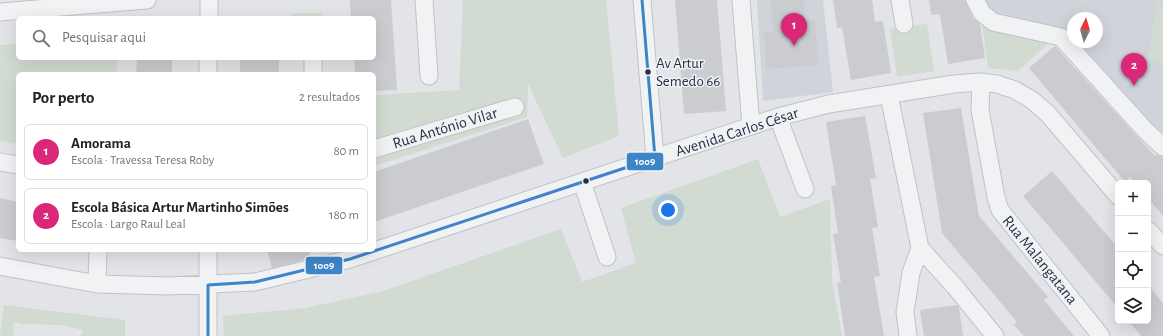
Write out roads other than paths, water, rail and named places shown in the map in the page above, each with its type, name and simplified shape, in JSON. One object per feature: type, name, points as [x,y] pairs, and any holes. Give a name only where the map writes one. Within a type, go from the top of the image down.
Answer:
[{"type":"street","points":[[0,12],[147,0]]},
{"type":"street","points":[[208,0],[208,16]]},
{"type":"street","points":[[424,0],[429,76]]},
{"type":"street","points":[[642,0],[655,158]]},
{"type":"street","points":[[742,0],[751,126]]},
{"type":"street","points":[[900,0],[904,24]]},
{"type":"street","points":[[975,0],[982,13],[993,22],[1061,37],[1163,147]]},
{"type":"street","points":[[208,60],[208,72]]},
{"type":"street","points":[[313,60],[313,72]]},
{"type":"street","name":"Avenida Carlos César","points":[[376,246],[582,182],[778,117],[830,104],[954,84],[981,82],[997,84],[1015,90],[1032,100],[1048,114],[1115,192]]},
{"type":"street","name":"Rua Malangatana","points":[[981,82],[980,110],[996,197],[1000,210],[1101,336]]},
{"type":"street","points":[[889,95],[920,248],[956,288],[995,336]]},
{"type":"street","name":"Rua António Vilar","points":[[376,148],[515,107]]},
{"type":"street","points":[[778,117],[805,189]]},
{"type":"street","points":[[0,162],[16,165]]},
{"type":"street","points":[[582,182],[608,257]]},
{"type":"street","points":[[908,336],[905,312],[911,273],[920,248]]},
{"type":"street","points":[[97,284],[98,252]]},
{"type":"street","points":[[208,252],[208,336]]},
{"type":"street","name":"Avenida Carlos César","points":[[0,266],[97,284],[152,286],[208,285],[255,282],[349,254]]},
{"type":"place","name":"Amorama","points":[[794,46]]},
{"type":"place","name":"Av Artur Semedo 66","points":[[648,72]]},
{"type":"place","name":"Escola Básica Artur Martinho Simões","points":[[1134,86]]}]
